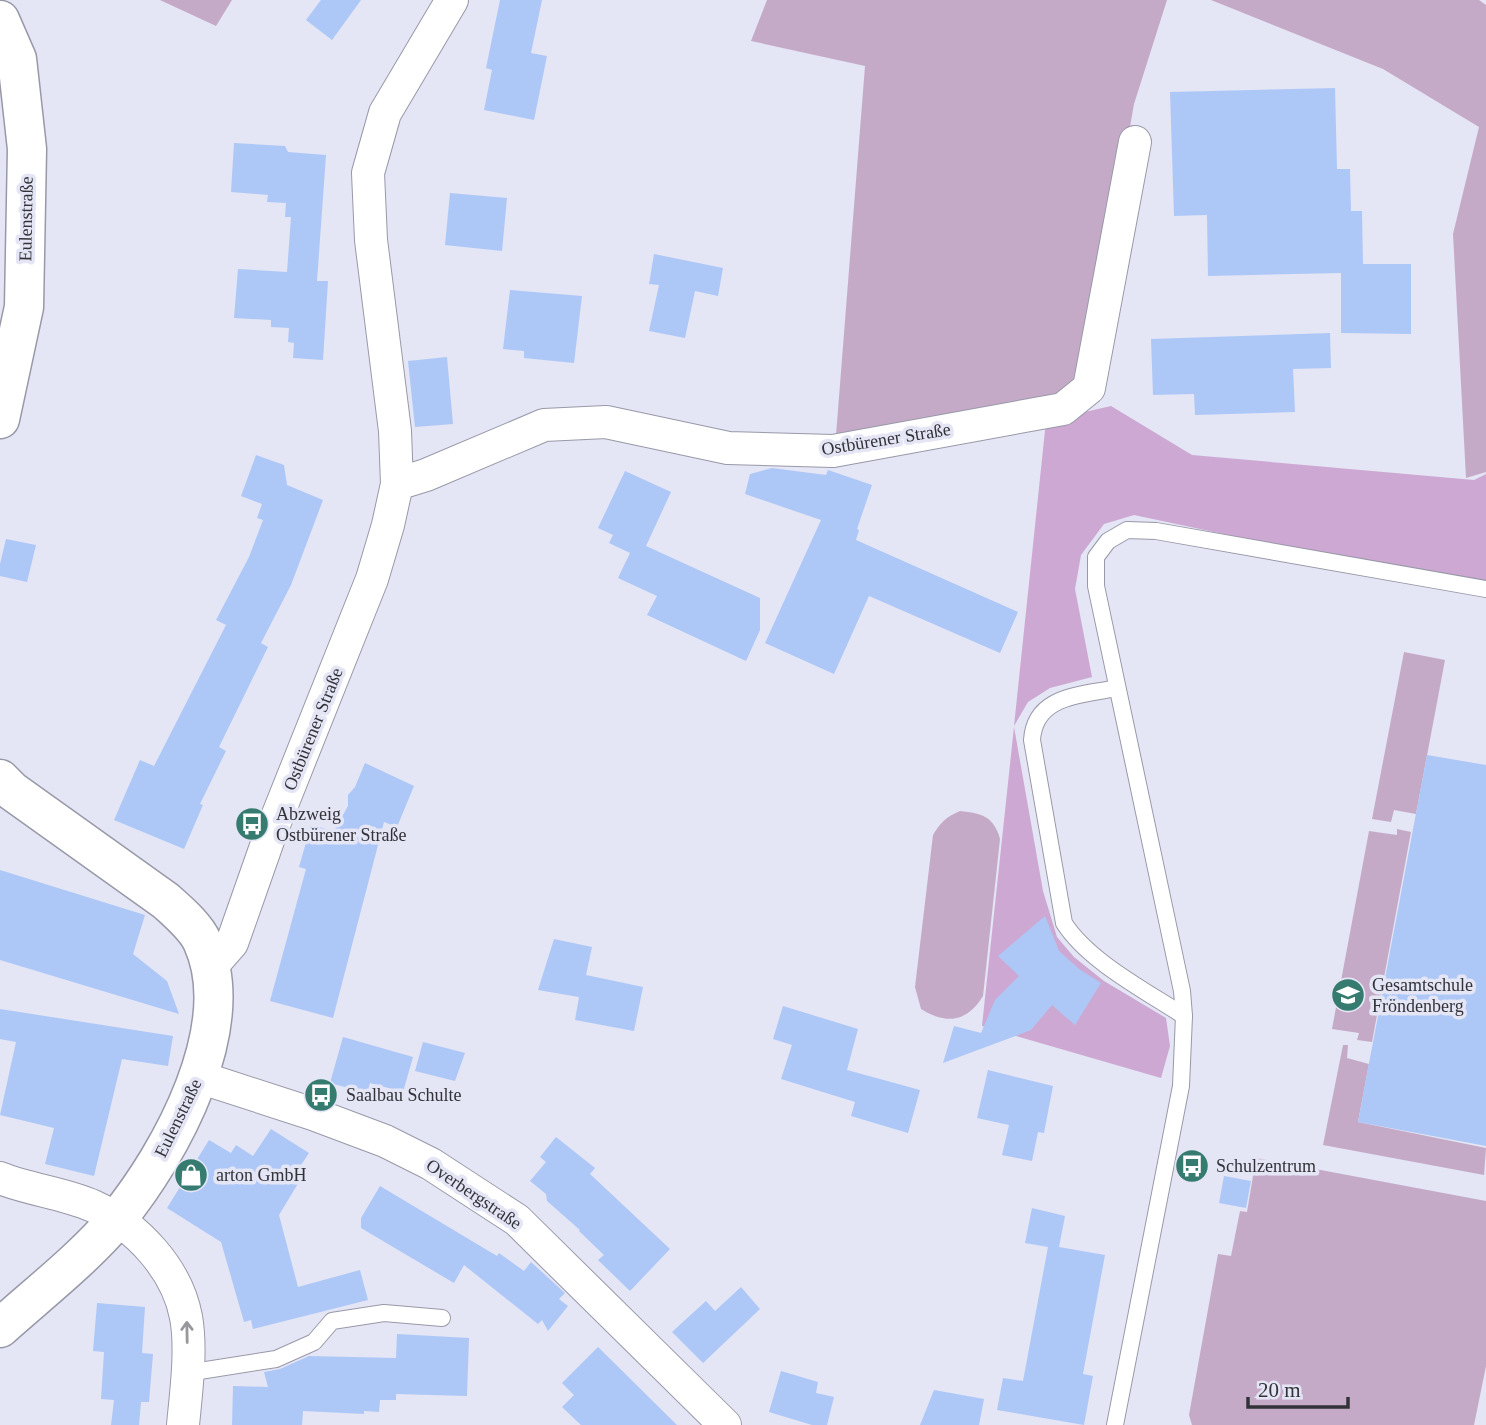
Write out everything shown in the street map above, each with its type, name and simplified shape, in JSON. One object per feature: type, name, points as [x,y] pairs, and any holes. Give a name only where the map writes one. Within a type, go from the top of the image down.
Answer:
[{"type":"main road","name":"Eulenstraße","points":[[0,20],[17,59],[27,149],[24,307],[0,419]]},
{"type":"main road","name":"Eulenstraße","points":[[0,779],[12,791],[166,901],[201,938],[211,967],[214,993],[212,1018],[199,1077],[152,1170],[116,1219],[68,1268],[0,1328]]},
{"type":"street","name":"Ostbürener Straße","points":[[211,967],[232,943],[271,832],[373,579],[388,525],[397,484],[395,431],[371,240],[368,173],[385,113],[452,0]]},
{"type":"street","name":"Ostbürener Straße","points":[[397,484],[426,475],[544,425],[606,422],[728,448],[833,451],[1063,409],[1089,388],[1135,142]]},
{"type":"street","name":"Overbergstraße","points":[[199,1077],[386,1141],[431,1164],[517,1220],[726,1425]]},
{"type":"street","points":[[0,1178],[93,1206],[116,1219],[153,1249],[175,1284],[186,1318],[187,1373],[183,1425]]},
{"type":"lane","points":[[1115,1425],[1181,1086],[1184,1016],[1182,991],[1096,586],[1096,557],[1108,541],[1127,530],[1156,531],[1486,589]]},
{"type":"lane","points":[[1116,688],[1058,701],[1041,712],[1033,725],[1032,740],[1064,923],[1087,951],[1184,1016]]},
{"type":"lane","points":[[187,1373],[275,1359],[314,1342],[332,1321],[384,1313],[442,1318]]},
{"type":"shaded area","points":[[160,0],[232,0],[216,26]]},
{"type":"shaded area","points":[[767,0],[1167,0],[1134,104],[1085,384],[1065,400],[835,448],[865,66],[751,41]]},
{"type":"shaded area","points":[[1211,0],[1479,0],[1486,5],[1486,472],[1466,478],[1453,234],[1479,127],[1383,69]]},
{"type":"shaded area","points":[[1111,406],[1192,455],[1474,480],[1486,474],[1486,581],[1247,539],[1134,515],[1104,524],[1081,555],[1075,589],[1092,677],[1050,688],[1028,702],[1014,726],[1046,421]]},
{"type":"shaded area","points":[[1404,652],[1445,660],[1416,814],[1394,810],[1391,822],[1372,819]]},
{"type":"shaded area","points":[[1014,727],[1043,891],[1057,937],[1074,957],[1104,981],[1166,1018],[1170,1046],[1161,1078],[982,1026]]},
{"type":"shaded area","points":[[960,811],[975,813],[991,821],[1000,839],[983,996],[977,1005],[963,1016],[948,1019],[921,1009],[915,987],[933,835],[944,821]]},
{"type":"shaded area","points":[[1397,829],[1411,832],[1372,1042],[1357,1040],[1359,1033],[1332,1029],[1369,831],[1397,835]]},
{"type":"shaded area","points":[[1343,1045],[1348,1045],[1347,1058],[1369,1064],[1358,1122],[1486,1148],[1484,1175],[1323,1145]]},
{"type":"shaded area","points":[[1256,1158],[1486,1201],[1486,1366],[1474,1425],[1192,1425],[1189,1415],[1218,1254],[1231,1256],[1240,1211],[1247,1212]]},
{"type":"building","points":[[321,0],[361,0],[332,40],[306,20]]},
{"type":"building","points":[[500,0],[542,0],[531,53],[547,56],[534,120],[484,110],[492,70],[486,68]]},
{"type":"building","points":[[1335,88],[1337,169],[1350,169],[1351,211],[1362,211],[1363,264],[1411,264],[1411,334],[1341,333],[1341,273],[1208,276],[1207,215],[1174,216],[1170,92]]},
{"type":"building","points":[[234,143],[285,146],[288,152],[326,155],[317,281],[328,281],[323,360],[293,358],[294,343],[288,342],[289,328],[271,327],[271,320],[234,318],[238,269],[287,272],[291,217],[285,217],[286,203],[267,202],[268,195],[231,192]]},
{"type":"building","points":[[450,193],[507,198],[502,251],[445,245]]},
{"type":"building","points":[[654,254],[723,268],[718,296],[695,291],[685,338],[649,331],[659,285],[649,284]]},
{"type":"building","points":[[510,290],[582,296],[574,363],[524,358],[524,351],[503,349]]},
{"type":"building","points":[[1330,333],[1331,368],[1293,369],[1295,412],[1195,415],[1194,394],[1153,395],[1151,339]]},
{"type":"building","points":[[447,357],[453,424],[415,427],[408,361]]},
{"type":"building","points":[[256,455],[284,465],[287,485],[323,500],[291,585],[261,643],[268,647],[219,747],[226,751],[200,804],[203,805],[184,849],[114,820],[140,760],[154,766],[226,625],[216,620],[249,557],[263,520],[257,518],[262,504],[241,496]]},
{"type":"building","points":[[772,468],[826,475],[828,470],[872,485],[857,529],[856,540],[1018,612],[1000,653],[869,596],[834,674],[765,643],[821,520],[745,494],[750,474]]},
{"type":"building","points":[[625,471],[671,492],[646,546],[760,598],[760,630],[746,661],[647,615],[657,596],[618,578],[630,553],[609,543],[613,535],[598,528]]},
{"type":"building","points":[[6,539],[36,545],[27,582],[0,576]]},
{"type":"building","points":[[1427,755],[1486,765],[1486,1146],[1358,1122]]},
{"type":"building","points":[[365,763],[414,786],[397,827],[384,822],[333,1018],[270,1001],[306,869],[299,867],[311,825],[334,831],[348,806],[348,795],[355,787]]},
{"type":"building","points":[[0,870],[145,915],[133,954],[167,981],[179,1014],[0,960]]},
{"type":"building","points":[[1045,916],[1059,951],[1079,969],[1101,983],[1075,1025],[1052,1005],[1031,1030],[943,1063],[954,1026],[981,1033],[995,1000],[1019,976],[998,956]]},
{"type":"building","points":[[554,939],[592,947],[586,975],[643,987],[634,1031],[575,1020],[579,997],[538,990]]},
{"type":"building","points":[[783,1006],[858,1029],[847,1070],[920,1090],[908,1133],[851,1116],[855,1102],[781,1079],[792,1045],[773,1039]]},
{"type":"building","points":[[0,1009],[173,1036],[168,1066],[122,1059],[94,1176],[45,1164],[54,1128],[0,1115],[16,1042],[0,1039]]},
{"type":"building","points":[[343,1037],[413,1057],[403,1092],[370,1083],[367,1093],[330,1083]]},
{"type":"building","points":[[423,1042],[465,1053],[455,1081],[415,1071]]},
{"type":"building","points":[[988,1070],[1053,1086],[1044,1133],[1038,1132],[1032,1161],[1002,1155],[1009,1125],[977,1118]]},
{"type":"building","points":[[271,1129],[309,1153],[299,1168],[305,1172],[279,1215],[298,1287],[360,1270],[368,1300],[253,1329],[251,1320],[244,1322],[221,1242],[167,1208],[209,1140],[231,1153],[236,1145],[253,1156]]},
{"type":"building","points":[[556,1137],[595,1168],[590,1174],[670,1249],[630,1291],[598,1260],[604,1255],[547,1201],[546,1194],[530,1181],[546,1162],[540,1157]]},
{"type":"building","points":[[1224,1176],[1251,1181],[1246,1208],[1219,1203]]},
{"type":"building","points":[[380,1186],[497,1256],[499,1253],[524,1271],[531,1262],[565,1293],[559,1299],[568,1306],[548,1331],[542,1320],[538,1324],[464,1265],[454,1283],[361,1228],[361,1218]]},
{"type":"building","points":[[1032,1208],[1065,1216],[1059,1247],[1105,1255],[1083,1374],[1093,1376],[1084,1425],[997,1410],[1003,1378],[1023,1381],[1048,1247],[1025,1243]]},
{"type":"building","points":[[741,1287],[760,1309],[703,1363],[672,1332],[706,1301],[715,1311]]},
{"type":"building","points":[[97,1303],[145,1307],[142,1353],[153,1354],[149,1402],[141,1402],[139,1425],[111,1425],[114,1400],[101,1399],[104,1352],[93,1351]]},
{"type":"building","points":[[397,1334],[469,1338],[467,1396],[396,1394],[396,1400],[380,1400],[379,1412],[364,1411],[364,1414],[303,1411],[302,1425],[232,1425],[233,1386],[268,1387],[264,1372],[280,1369],[309,1356],[396,1358]]},
{"type":"building","points":[[598,1347],[677,1425],[581,1425],[562,1407],[574,1395],[562,1383]]},
{"type":"building","points":[[781,1371],[818,1382],[816,1393],[834,1397],[827,1425],[812,1425],[769,1412]]},
{"type":"building","points":[[934,1390],[984,1399],[979,1425],[920,1425]]},
{"type":"place","name":"Abzweig Ostbürener Straße","points":[[252,824]]},
{"type":"place","name":"Gesamtschule Fröndenberg","points":[[1348,995]]},
{"type":"place","name":"Saalbau Schulte","points":[[321,1095]]},
{"type":"place","name":"Schulzentrum","points":[[1192,1166]]},
{"type":"place","name":"arton GmbH","points":[[191,1175]]}]
